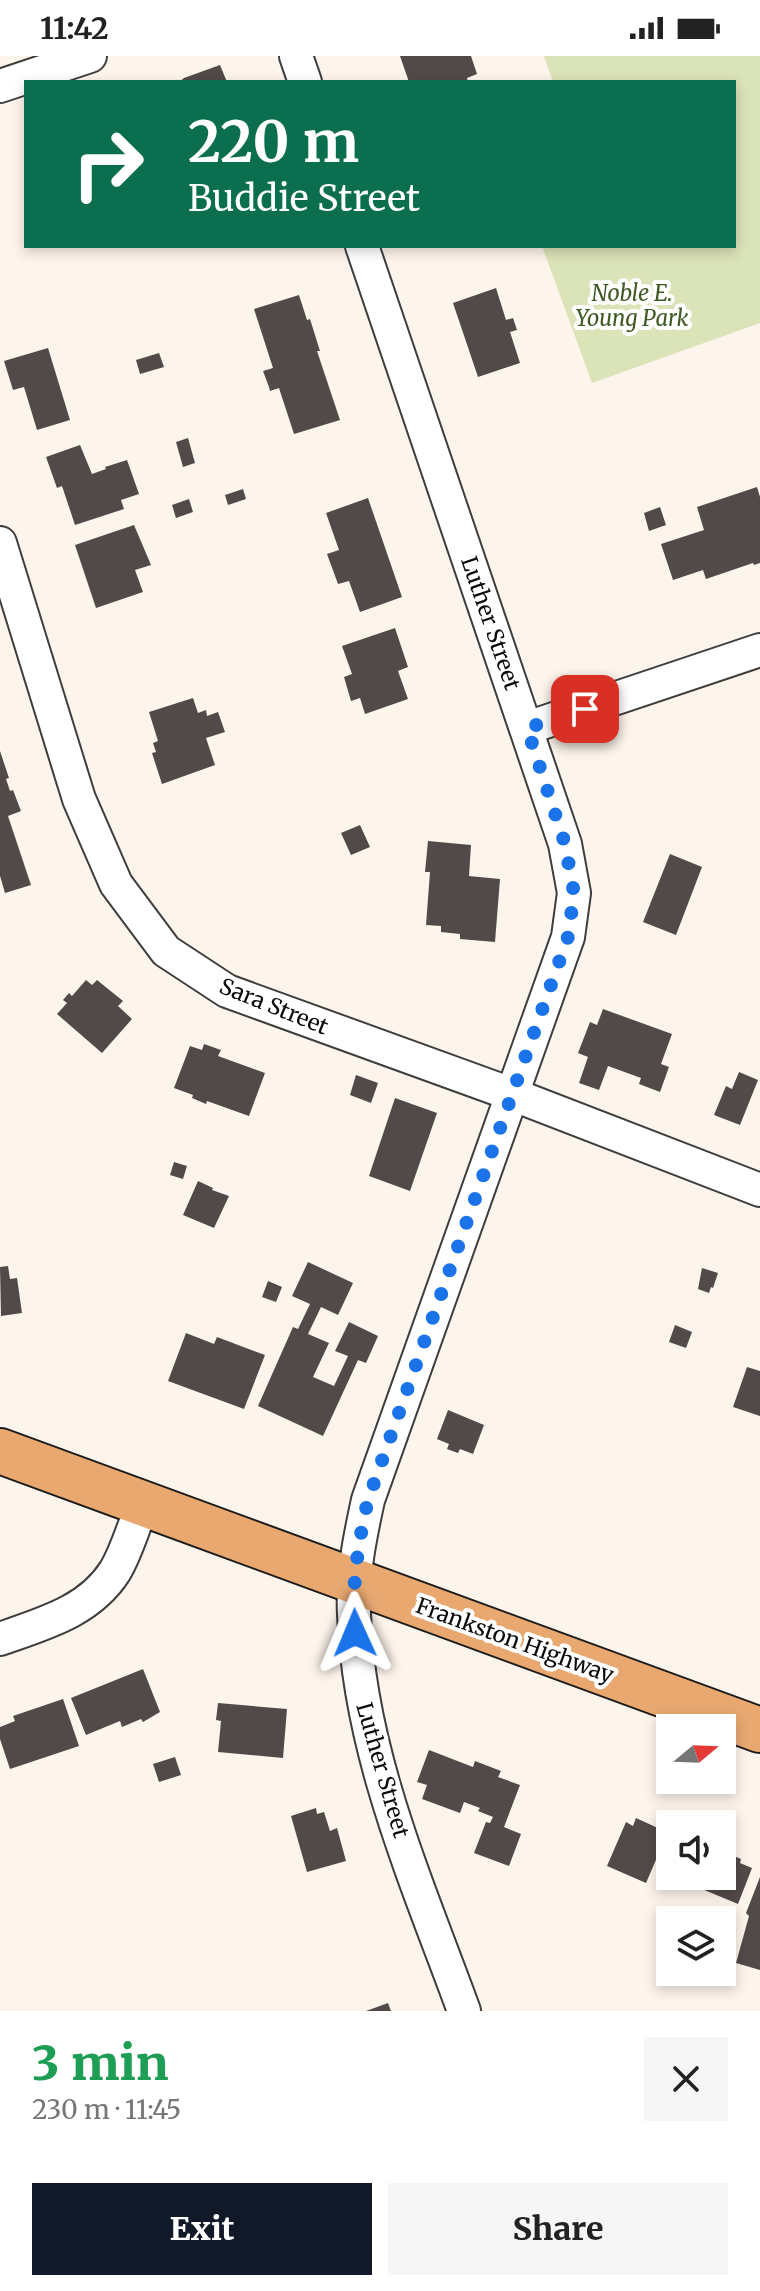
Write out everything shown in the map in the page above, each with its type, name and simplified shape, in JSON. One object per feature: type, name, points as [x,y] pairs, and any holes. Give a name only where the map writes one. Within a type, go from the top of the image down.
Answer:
[{"type":"main road","name":"Frankston Highway","points":[[0,1451],[760,1730]]},
{"type":"street","points":[[0,86],[90,56]]},
{"type":"street","points":[[296,56],[304,80]]},
{"type":"street","name":"Luther Street","points":[[363,248],[527,728],[565,844],[574,893],[568,937],[368,1500],[355,1580],[353,1612],[361,1698],[380,1774],[464,2011]]},
{"type":"street","name":"Sara Street","points":[[0,543],[79,799],[116,884],[166,951],[227,991],[514,1095],[760,1190]]},
{"type":"street","points":[[527,728],[760,650]]},
{"type":"street","points":[[0,1639],[65,1615],[86,1603],[102,1588],[115,1571],[143,1503]]},
{"type":"green space","name":"Noble E. Young Park","points":[[544,56],[760,56],[760,323],[592,383],[543,248],[736,248],[736,80],[552,80]]},
{"type":"building","points":[[400,56],[471,56],[477,74],[468,80],[408,80]]},
{"type":"building","points":[[220,65],[226,80],[182,80]]},
{"type":"building","points":[[496,288],[506,320],[513,318],[517,330],[510,332],[520,363],[478,377],[453,303]]},
{"type":"building","points":[[299,295],[307,320],[310,319],[320,351],[317,351],[340,420],[294,434],[279,388],[270,391],[263,371],[273,368],[254,309]]},
{"type":"building","points":[[48,348],[70,420],[37,430],[24,387],[13,390],[4,361]]},
{"type":"building","points":[[159,353],[164,367],[140,374],[136,360]]},
{"type":"building","points":[[188,438],[195,463],[183,467],[176,442]]},
{"type":"building","points":[[80,445],[92,474],[127,460],[139,494],[121,500],[124,509],[75,525],[62,486],[57,488],[46,457]]},
{"type":"building","points":[[757,487],[760,497],[760,563],[706,579],[703,570],[673,580],[661,544],[704,530],[697,507]]},
{"type":"building","points":[[243,489],[246,499],[228,505],[225,495]]},
{"type":"building","points":[[368,498],[402,597],[360,612],[349,581],[338,584],[327,554],[339,550],[326,513]]},
{"type":"building","points":[[189,499],[193,512],[176,518],[172,505]]},
{"type":"building","points":[[660,507],[666,525],[649,531],[644,513]]},
{"type":"building","points":[[134,525],[151,565],[135,570],[143,592],[96,608],[75,545]]},
{"type":"building","points":[[395,628],[408,667],[398,671],[408,699],[365,714],[360,698],[351,701],[344,677],[352,674],[342,646]]},
{"type":"building","points":[[193,698],[198,713],[206,710],[207,716],[218,712],[225,732],[206,738],[215,765],[162,784],[152,753],[156,752],[153,743],[158,741],[149,712]]},
{"type":"building","points":[[0,751],[10,791],[13,790],[21,811],[8,816],[31,885],[5,893],[0,876]]},
{"type":"building","points":[[360,825],[370,847],[351,855],[341,833]]},
{"type":"building","points":[[428,841],[471,845],[469,876],[500,879],[495,942],[460,939],[460,934],[441,932],[441,926],[426,925],[430,872],[425,872]]},
{"type":"building","points":[[670,854],[702,867],[676,935],[643,922]]},
{"type":"building","points":[[86,980],[92,985],[97,980],[123,1001],[118,1006],[132,1019],[102,1053],[57,1014],[67,1003],[63,1000],[69,993],[72,996]]},
{"type":"building","points":[[603,1009],[672,1034],[661,1064],[669,1067],[660,1092],[639,1084],[641,1078],[608,1066],[599,1090],[579,1083],[588,1057],[578,1053],[590,1022],[597,1025]]},
{"type":"building","points":[[204,1044],[221,1050],[218,1056],[265,1073],[249,1116],[207,1101],[206,1104],[174,1088],[190,1046],[202,1050]]},
{"type":"building","points":[[739,1072],[758,1080],[740,1125],[714,1115],[726,1086],[732,1089]]},
{"type":"building","points":[[356,1075],[378,1083],[371,1103],[350,1095]]},
{"type":"building","points":[[395,1098],[437,1113],[410,1191],[369,1176]]},
{"type":"building","points":[[174,1162],[187,1166],[183,1179],[170,1175]]},
{"type":"building","points":[[198,1181],[229,1196],[214,1228],[183,1215]]},
{"type":"building","points":[[308,1262],[353,1283],[338,1315],[321,1307],[308,1334],[329,1343],[313,1377],[334,1386],[348,1356],[335,1351],[349,1322],[378,1336],[366,1363],[358,1360],[323,1436],[258,1406],[293,1327],[298,1329],[310,1304],[292,1296]]},
{"type":"building","points":[[8,1266],[10,1279],[17,1278],[22,1313],[1,1316],[0,1267]]},
{"type":"building","points":[[702,1268],[718,1273],[709,1293],[698,1289]]},
{"type":"building","points":[[268,1281],[282,1287],[276,1302],[262,1297]]},
{"type":"building","points":[[675,1325],[692,1332],[686,1348],[669,1342]]},
{"type":"building","points":[[186,1333],[214,1344],[217,1337],[265,1355],[244,1409],[168,1381]]},
{"type":"building","points":[[747,1367],[760,1371],[760,1416],[733,1407]]},
{"type":"building","points":[[448,1410],[484,1425],[473,1454],[460,1449],[458,1453],[447,1449],[449,1444],[437,1439]]},
{"type":"building","points":[[143,1669],[160,1712],[143,1722],[141,1719],[122,1727],[120,1721],[86,1735],[71,1698]]},
{"type":"building","points":[[63,1699],[79,1746],[10,1769],[0,1739],[0,1727],[15,1721],[13,1716]]},
{"type":"building","points":[[218,1703],[287,1709],[283,1758],[218,1752],[221,1721],[216,1720]]},
{"type":"building","points":[[429,1750],[473,1767],[475,1761],[501,1771],[498,1777],[520,1785],[504,1827],[521,1834],[509,1866],[474,1853],[486,1822],[490,1823],[493,1817],[464,1802],[460,1813],[422,1799],[427,1785],[417,1782]]},
{"type":"building","points":[[175,1757],[181,1775],[159,1782],[153,1764]]},
{"type":"building","points":[[316,1808],[317,1814],[324,1812],[330,1831],[337,1828],[346,1861],[307,1872],[291,1816]]},
{"type":"building","points":[[636,1818],[656,1827],[656,1860],[646,1883],[607,1866],[626,1822],[633,1826]]},
{"type":"building","points":[[736,1857],[741,1859],[740,1863],[752,1868],[738,1904],[704,1890],[736,1890]]},
{"type":"building","points":[[760,1877],[760,1970],[736,1963],[749,1916],[746,1913]]},
{"type":"building","points":[[388,2003],[391,2011],[366,2011]]},
{"type":"route","points":[[355,1633],[355,1580],[368,1500],[568,937],[574,893],[565,844],[527,728],[585,709]]}]
